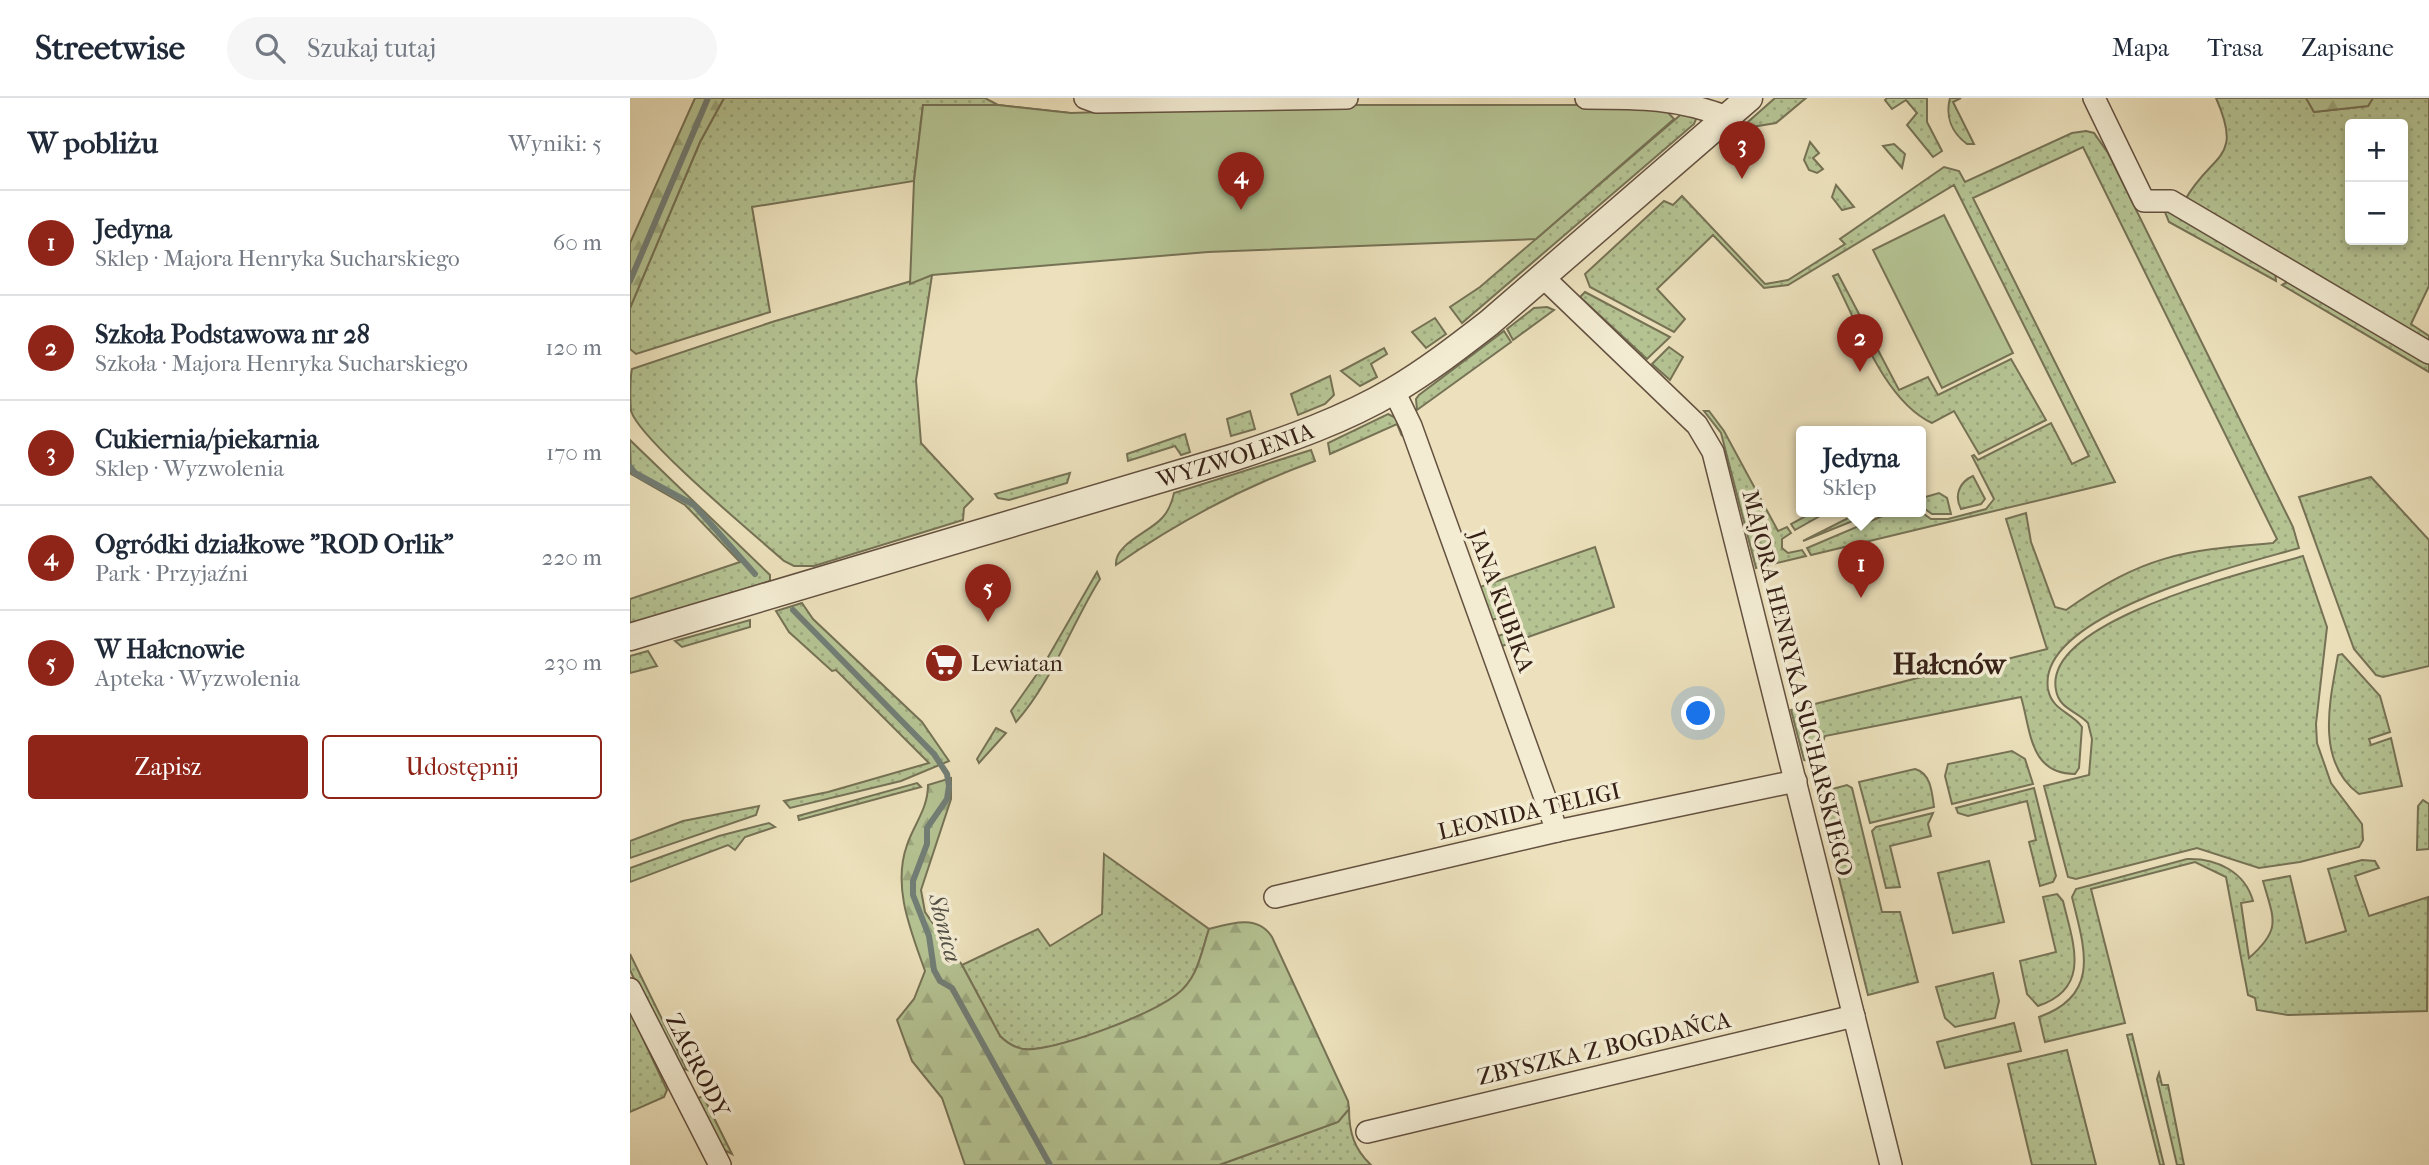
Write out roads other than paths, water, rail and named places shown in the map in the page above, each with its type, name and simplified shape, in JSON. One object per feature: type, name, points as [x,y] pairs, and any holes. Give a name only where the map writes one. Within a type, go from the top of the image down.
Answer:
[{"type":"street","points":[[1085,98],[1096,102],[1347,98]]},
{"type":"street","points":[[1586,98],[1680,100],[1699,103],[1727,117]]},
{"type":"street","name":"WYZWOLENIA","points":[[630,637],[1235,457],[1311,430],[1394,391],[1444,358],[1543,277],[1749,98]]},
{"type":"street","points":[[2094,98],[2144,201],[2171,201],[2429,354]]},
{"type":"street","name":"MAJORA HENRYKA SUCHARSKIEGO","points":[[1543,277],[1697,425],[1710,444],[1891,1165]]},
{"type":"street","name":"JANA KUBIKA","points":[[1394,391],[1411,426],[1557,831]]},
{"type":"street","name":"LEONIDA TELIGI","points":[[1275,897],[1557,831],[1796,781]]},
{"type":"street","name":"ZAGRODY","points":[[630,989],[720,1165]]},
{"type":"street","name":"ZBYSZKA Z BOGDAŃCA","points":[[1367,1132],[1854,1016]]},
{"type":"waterway","name":"Słonica","points":[[630,281],[708,98]]},
{"type":"waterway","name":"Słonica","points":[[630,467],[635,473],[694,505],[755,574]]},
{"type":"waterway","name":"Słonica","points":[[793,610],[934,754],[947,774],[947,799],[927,828],[927,844],[913,881],[913,895],[929,936],[934,970],[940,981],[952,988],[1050,1165]]},
{"type":"place","name":"Cukiernia/piekarnia","points":[[1742,179]]},
{"type":"place","name":"Ogródki działkowe \"ROD Orlik\"","points":[[1241,210]]},
{"type":"place","name":"Szkoła Podstawowa nr 28","points":[[1860,372]]},
{"type":"place","name":"Jedyna","points":[[1861,598]]},
{"type":"place","name":"W Hałcnowie","points":[[988,622]]},
{"type":"place","name":"Lewiatan","points":[[944,663]]},
{"type":"district","name":"Hałcnów","points":[[1949,664]]}]
